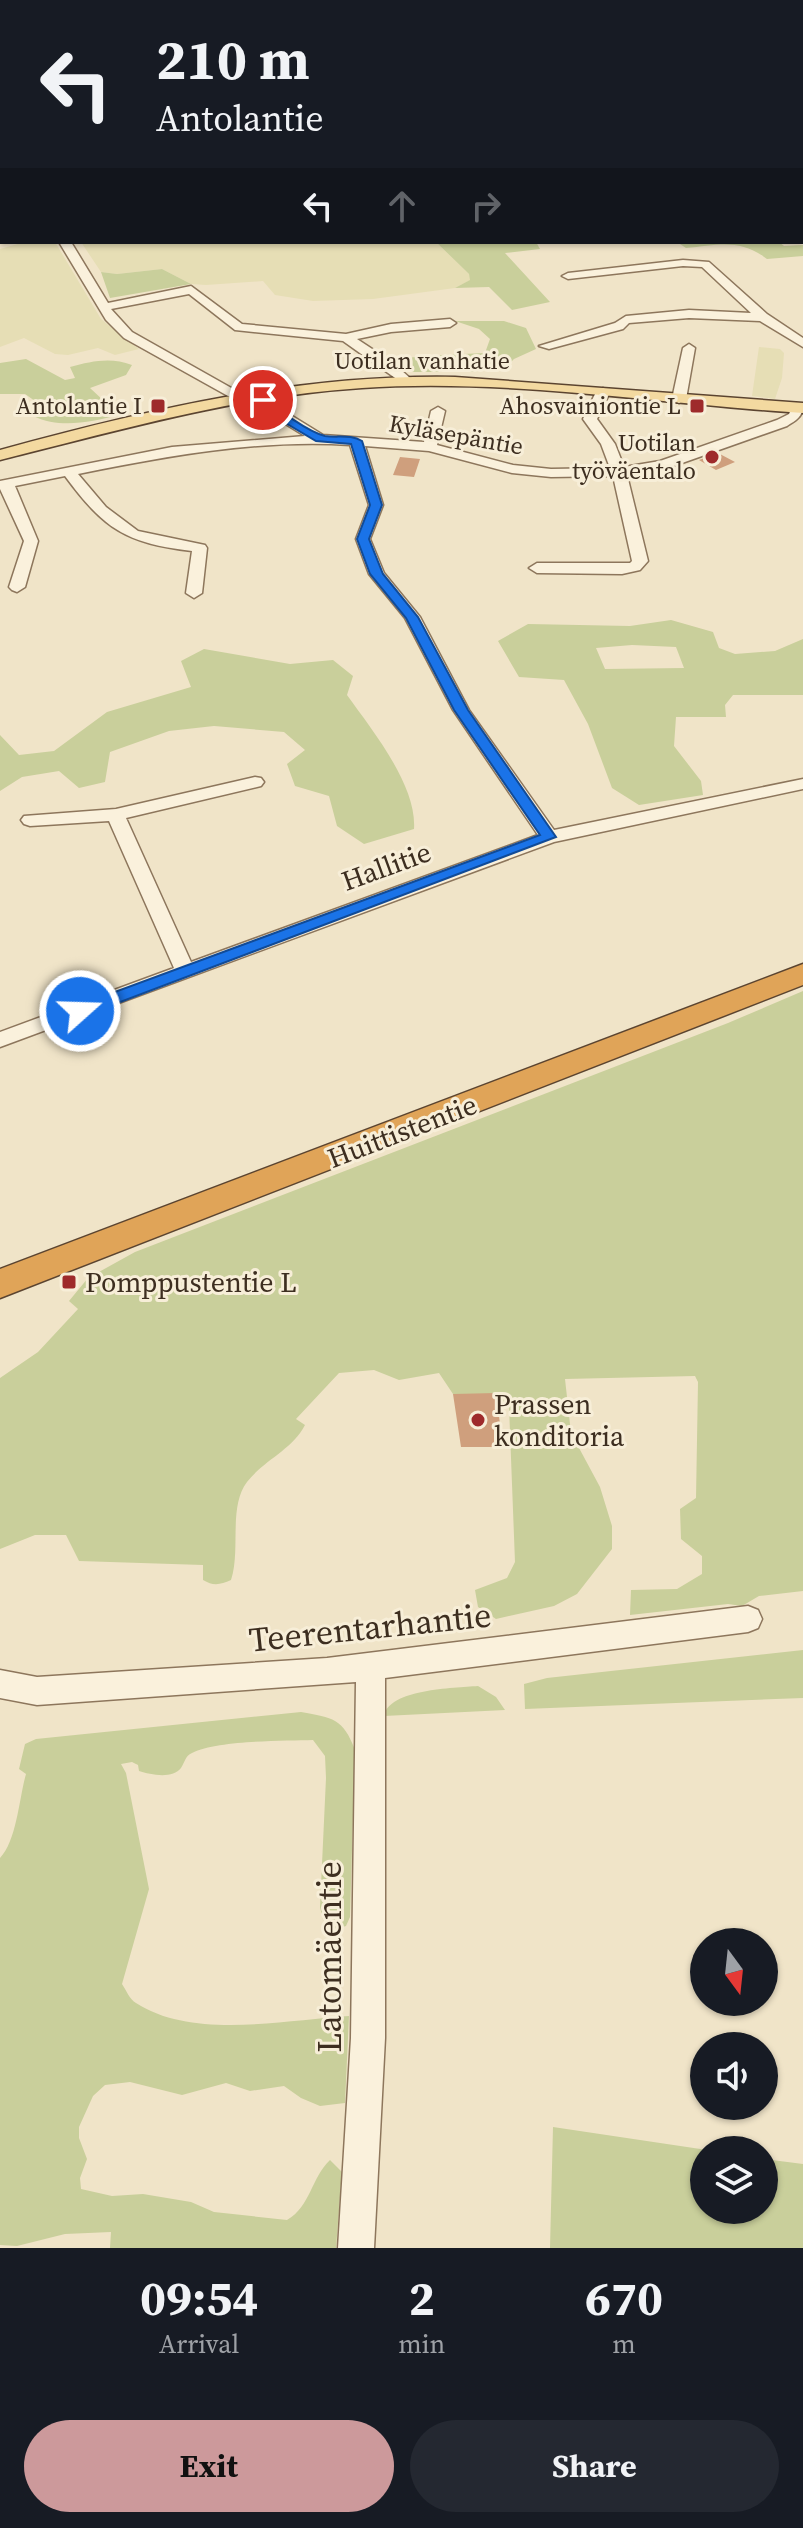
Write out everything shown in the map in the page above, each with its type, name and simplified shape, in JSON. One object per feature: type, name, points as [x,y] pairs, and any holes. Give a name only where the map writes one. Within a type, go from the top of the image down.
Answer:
[{"type":"highway","name":"Huittistentie","points":[[0,1284],[803,974]]},
{"type":"main road","name":"Uotilan vanhatie","points":[[0,455],[99,428],[257,393],[405,381],[516,384],[801,408]]},
{"type":"street","points":[[66,244],[104,307],[128,335],[237,397]]},
{"type":"street","points":[[568,276],[683,263],[705,264],[763,317],[803,343]]},
{"type":"street","points":[[104,307],[191,290],[239,327],[346,338],[391,328],[450,323]]},
{"type":"street","points":[[545,346],[619,326],[626,320],[678,314],[763,317]]},
{"type":"street","points":[[346,338],[388,365],[405,381]]},
{"type":"street","points":[[679,399],[689,348]]},
{"type":"street","points":[[537,568],[622,569],[635,567],[640,561],[628,500],[607,442],[590,419],[603,392]]},
{"type":"street","points":[[257,393],[271,409],[320,439]]},
{"type":"street","name":"Kyläsepäntie","points":[[4,484],[172,451],[320,439],[430,447],[512,469],[551,473],[618,472],[663,465],[782,423],[801,408]]},
{"type":"street","points":[[430,447],[438,411]]},
{"type":"street","points":[[356,441],[376,505],[363,539],[377,574],[412,617],[461,710],[549,837]]},
{"type":"street","points":[[68,470],[82,490],[126,531],[200,548],[194,593]]},
{"type":"street","points":[[4,484],[31,541],[17,587]]},
{"type":"street","points":[[30,820],[116,815],[255,782]]},
{"type":"street","name":"Hallitie","points":[[0,1040],[549,837],[803,784]]},
{"type":"street","points":[[116,815],[186,972]]},
{"type":"street","name":"Teerentarhantie","points":[[0,1684],[37,1691],[371,1666],[748,1619]]},
{"type":"street","name":"Latomäentie","points":[[356,2248],[368,2038],[371,1666]]},
{"type":"shaded area","points":[[18,244],[56,244],[101,319],[139,349],[115,355],[98,348],[68,355],[55,354],[24,338],[0,347],[0,249]]},
{"type":"shaded area","points":[[82,244],[438,244],[469,274],[471,280],[455,288],[373,299],[313,301],[275,295],[263,281],[206,285],[191,284],[162,269],[117,274],[101,272]]},
{"type":"shaded area","points":[[759,347],[780,349],[784,353],[782,378],[775,399],[752,396]]},
{"type":"green space","points":[[438,244],[537,244],[540,249],[505,253],[550,302],[512,310],[489,287],[455,288],[470,280],[469,274]]},
{"type":"green space","points":[[680,244],[803,245],[803,256],[767,259],[738,246],[686,248]]},
{"type":"green space","points":[[162,269],[191,284],[110,298],[101,272],[117,274]]},
{"type":"green space","points":[[455,321],[504,321],[526,328],[536,349],[514,359],[505,368],[470,372],[404,372],[390,361],[485,353],[490,339],[479,329]]},
{"type":"green space","points":[[26,359],[65,380],[75,378],[70,367],[86,363],[109,361],[132,365],[126,375],[90,388],[119,415],[65,423],[33,416],[35,401],[25,394],[0,394],[0,363]]},
{"type":"green space","points":[[671,620],[713,632],[719,648],[735,654],[775,651],[803,639],[803,695],[733,695],[725,705],[726,717],[676,717],[674,746],[701,781],[703,795],[639,805],[612,788],[588,724],[564,680],[519,677],[498,641],[528,624],[630,626]],"holes":[[[632,645],[676,647],[684,668],[605,669],[596,648]]]},
{"type":"green space","points":[[204,649],[290,664],[333,660],[353,676],[347,695],[401,776],[413,812],[414,829],[364,844],[337,826],[329,796],[295,786],[287,764],[305,750],[284,732],[214,726],[169,731],[110,752],[105,782],[79,788],[59,771],[22,777],[0,791],[0,735],[19,755],[54,751],[107,712],[191,687],[181,661]]},
{"type":"green space","points":[[803,991],[803,1591],[759,1596],[742,1606],[728,1604],[630,1615],[631,1590],[677,1589],[702,1574],[702,1556],[681,1539],[680,1509],[696,1498],[698,1382],[695,1376],[565,1379],[571,1433],[600,1487],[612,1526],[612,1549],[577,1594],[554,1606],[496,1619],[478,1607],[475,1590],[507,1578],[515,1562],[509,1406],[489,1399],[453,1394],[439,1373],[399,1380],[374,1370],[339,1373],[296,1419],[305,1425],[299,1434],[254,1474],[241,1492],[236,1516],[234,1568],[231,1580],[227,1582],[213,1584],[203,1580],[203,1565],[79,1561],[66,1535],[35,1535],[0,1549],[0,1378],[38,1352],[78,1309],[69,1301],[88,1278],[135,1252],[728,1023]]},
{"type":"green space","points":[[803,1650],[803,1698],[525,1709],[524,1684],[547,1678]]},
{"type":"green space","points":[[478,1686],[496,1697],[505,1710],[384,1716],[388,1707],[409,1695]]},
{"type":"green space","points":[[301,1712],[336,1721],[346,1731],[355,1750],[350,1917],[346,1926],[336,1929],[323,1920],[320,1907],[326,1778],[325,1756],[313,1740],[251,1742],[203,1749],[190,1754],[181,1768],[167,1775],[139,1771],[138,1765],[132,1762],[121,1764],[126,1773],[149,1889],[122,1984],[136,2003],[184,2021],[240,2025],[349,2016],[345,2103],[320,2106],[284,2086],[250,2091],[226,2083],[182,2095],[130,2082],[105,2085],[93,2096],[79,2127],[79,2138],[87,2159],[80,2178],[81,2189],[112,2196],[143,2194],[191,2202],[214,2212],[287,2220],[301,2207],[330,2160],[342,2172],[336,2248],[110,2248],[111,2232],[65,2234],[17,2246],[0,2245],[0,1858],[10,1841],[17,1818],[26,1774],[19,1769],[25,1744],[36,1739]]},
{"type":"green space","points":[[553,2127],[690,2147],[690,2224],[778,2224],[778,2161],[803,2164],[803,2248],[550,2248]]},
{"type":"building","name":"Uotilan työväentalo","points":[[718,453],[735,462],[716,470],[699,460]]},
{"type":"building","points":[[400,457],[420,459],[414,477],[393,475]]},
{"type":"building","name":"Prassen konditoria","points":[[496,1393],[503,1447],[461,1447],[453,1394]]},
{"type":"place","name":"Antolantie I","points":[[158,406]]},
{"type":"place","name":"Ahosvainiontie L","points":[[697,406]]},
{"type":"place","name":"Uotilan työväentalo","points":[[712,457]]},
{"type":"place","name":"Pomppustentie L","points":[[69,1282]]},
{"type":"place","name":"Prassen konditoria","points":[[478,1420]]},
{"type":"route","points":[[80,1011],[383,896],[549,837],[461,710],[412,617],[377,574],[367,555],[363,539],[376,505],[356,441],[320,439],[271,409],[263,400]]}]
